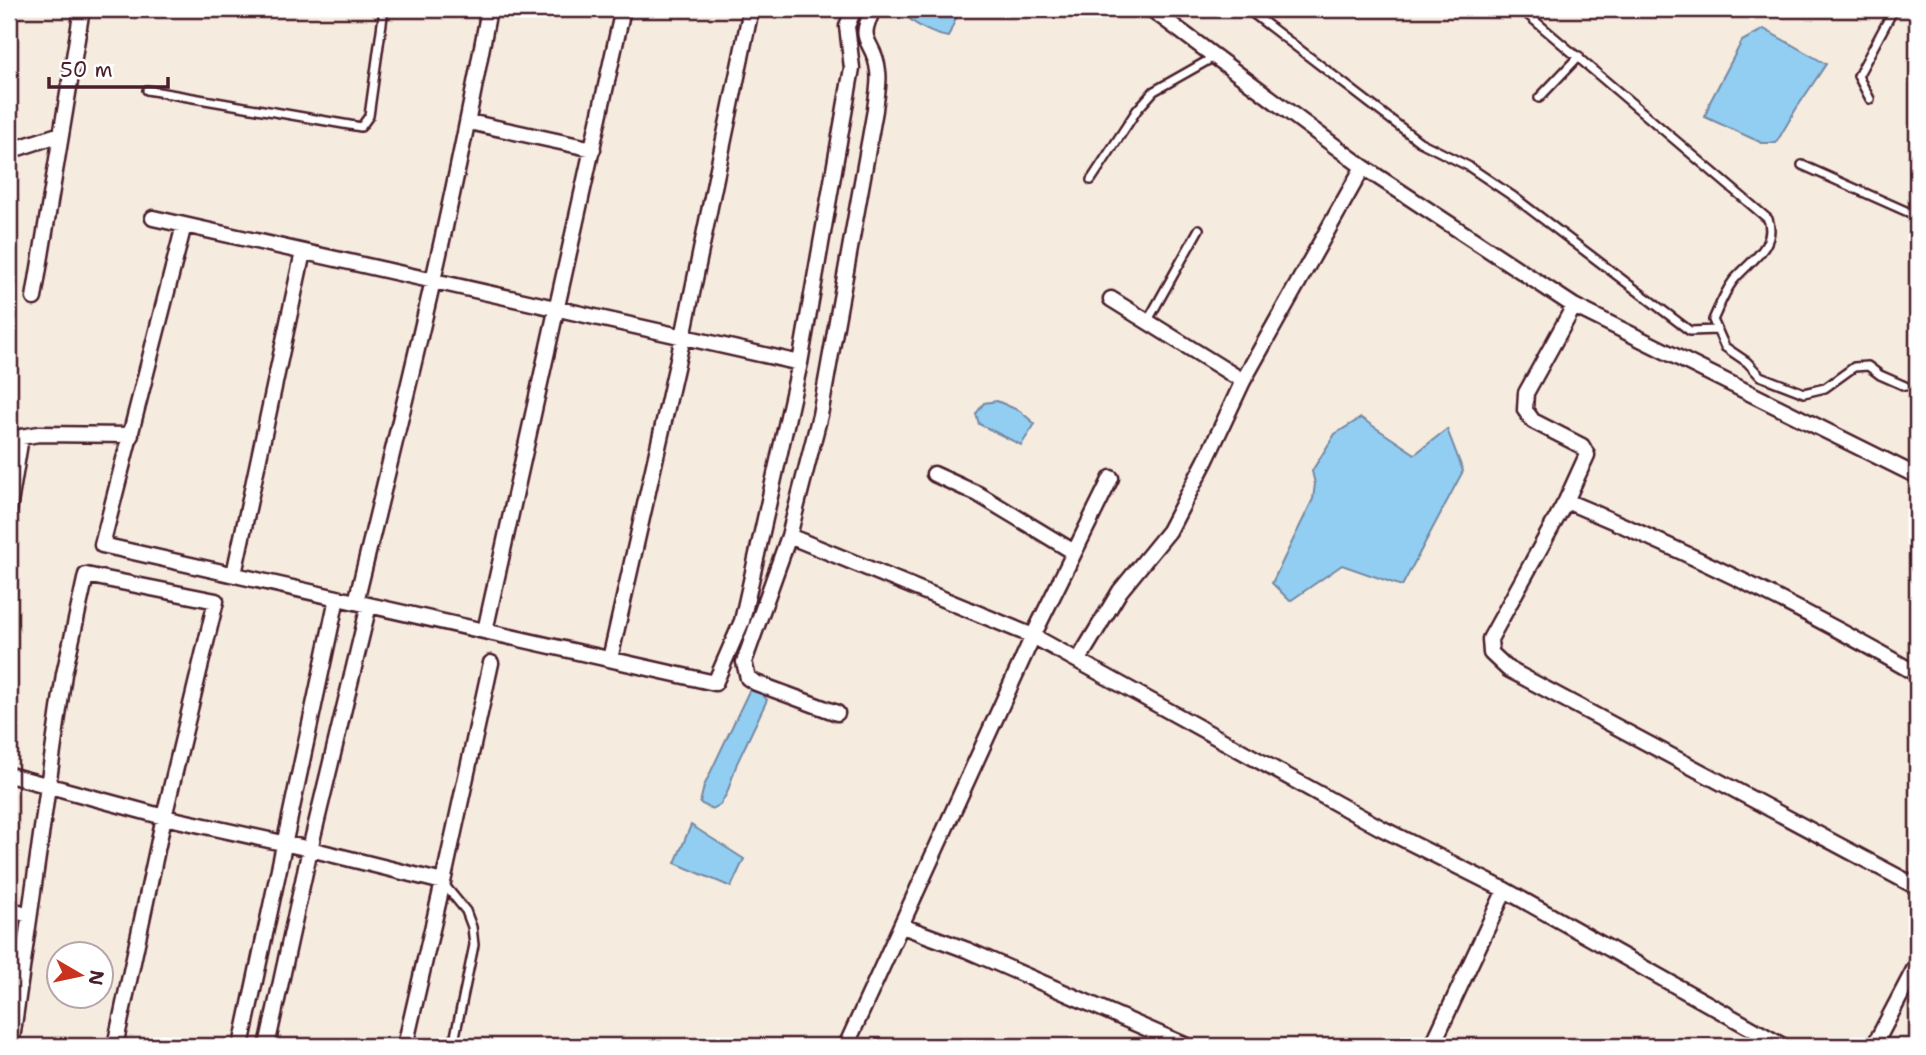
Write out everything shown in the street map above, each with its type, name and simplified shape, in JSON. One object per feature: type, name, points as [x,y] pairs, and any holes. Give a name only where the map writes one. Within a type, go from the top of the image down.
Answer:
[{"type":"street","points":[[34,298],[82,9]]},
{"type":"street","points":[[267,1046],[469,122],[489,9]]},
{"type":"street","points":[[485,631],[623,9]]},
{"type":"street","points":[[610,659],[683,337],[751,9]]},
{"type":"street","points":[[184,225],[102,545],[715,682],[742,621],[800,363],[852,68],[847,26],[854,9]]},
{"type":"street","points":[[837,713],[756,683],[748,678],[744,671],[744,662],[789,536],[820,415],[868,156],[878,71],[865,35],[865,24],[874,9]]},
{"type":"street","points":[[1151,9],[1363,167],[1574,306],[1917,476]]},
{"type":"street","points":[[469,122],[593,149]]},
{"type":"street","points":[[9,151],[61,134]]},
{"type":"street","points":[[1080,661],[1120,591],[1169,531],[1243,381],[1363,167]]},
{"type":"street","points":[[153,218],[800,363]]},
{"type":"street","points":[[234,574],[303,252]]},
{"type":"street","points":[[1111,299],[1243,381]]},
{"type":"street","points":[[1574,306],[1526,393],[1525,410],[1533,421],[1582,446],[1587,455],[1566,501],[1490,639],[1491,653],[1508,669],[1917,887]]},
{"type":"street","points":[[9,510],[15,438],[39,434],[131,435]]},
{"type":"street","points":[[934,474],[978,494],[1074,552]]},
{"type":"street","points":[[846,1046],[1033,636],[1111,478]]},
{"type":"street","points":[[1566,501],[1635,530],[1854,637],[1917,674]]},
{"type":"street","points":[[789,536],[1033,636],[1381,828],[1505,890],[1783,1046]]},
{"type":"street","points":[[11,1046],[64,674],[86,575],[216,601],[164,817],[114,1046]]},
{"type":"street","points":[[241,1046],[337,598]]},
{"type":"street","points":[[405,1046],[491,663]]},
{"type":"street","points":[[9,775],[164,817],[310,849],[443,883]]},
{"type":"street","points":[[1432,1046],[1505,890]]},
{"type":"street","points":[[9,909],[29,915]]},
{"type":"street","points":[[902,926],[967,950],[1187,1046]]},
{"type":"street","points":[[1874,1046],[1917,964]]},
{"type":"lane","points":[[147,90],[362,127],[369,116],[384,9]]},
{"type":"lane","points":[[1247,9],[1420,142],[1468,166],[1514,197],[1690,331],[1717,330]]},
{"type":"lane","points":[[1521,9],[1768,219],[1772,229],[1768,239],[1757,258],[1734,280],[1713,320],[1725,347],[1747,362],[1760,376],[1804,393],[1825,388],[1854,367],[1868,366],[1880,375],[1905,386]]},
{"type":"lane","points":[[1870,99],[1858,76],[1894,9]]},
{"type":"lane","points":[[1091,180],[1137,110],[1154,91],[1215,56]]},
{"type":"lane","points":[[1539,98],[1579,56]]},
{"type":"lane","points":[[1802,164],[1917,216]]},
{"type":"lane","points":[[1147,322],[1199,229]]},
{"type":"lane","points":[[443,883],[466,911],[472,927],[474,945],[453,1046]]},
{"type":"water","points":[[900,9],[960,9],[948,37],[921,27]]},
{"type":"water","points":[[1764,29],[1826,64],[1776,143],[1762,143],[1705,117],[1742,41]]},
{"type":"water","points":[[997,401],[1020,411],[1035,424],[1021,445],[979,424],[976,414],[984,403]]},
{"type":"water","points":[[1361,418],[1415,454],[1447,429],[1463,471],[1402,586],[1342,565],[1290,601],[1272,583],[1313,499],[1315,484],[1312,471],[1335,434]]},
{"type":"water","points":[[759,690],[767,700],[737,763],[727,793],[720,805],[712,809],[700,803],[704,786],[749,691]]},
{"type":"water","points":[[691,825],[744,859],[731,887],[675,863]]}]
